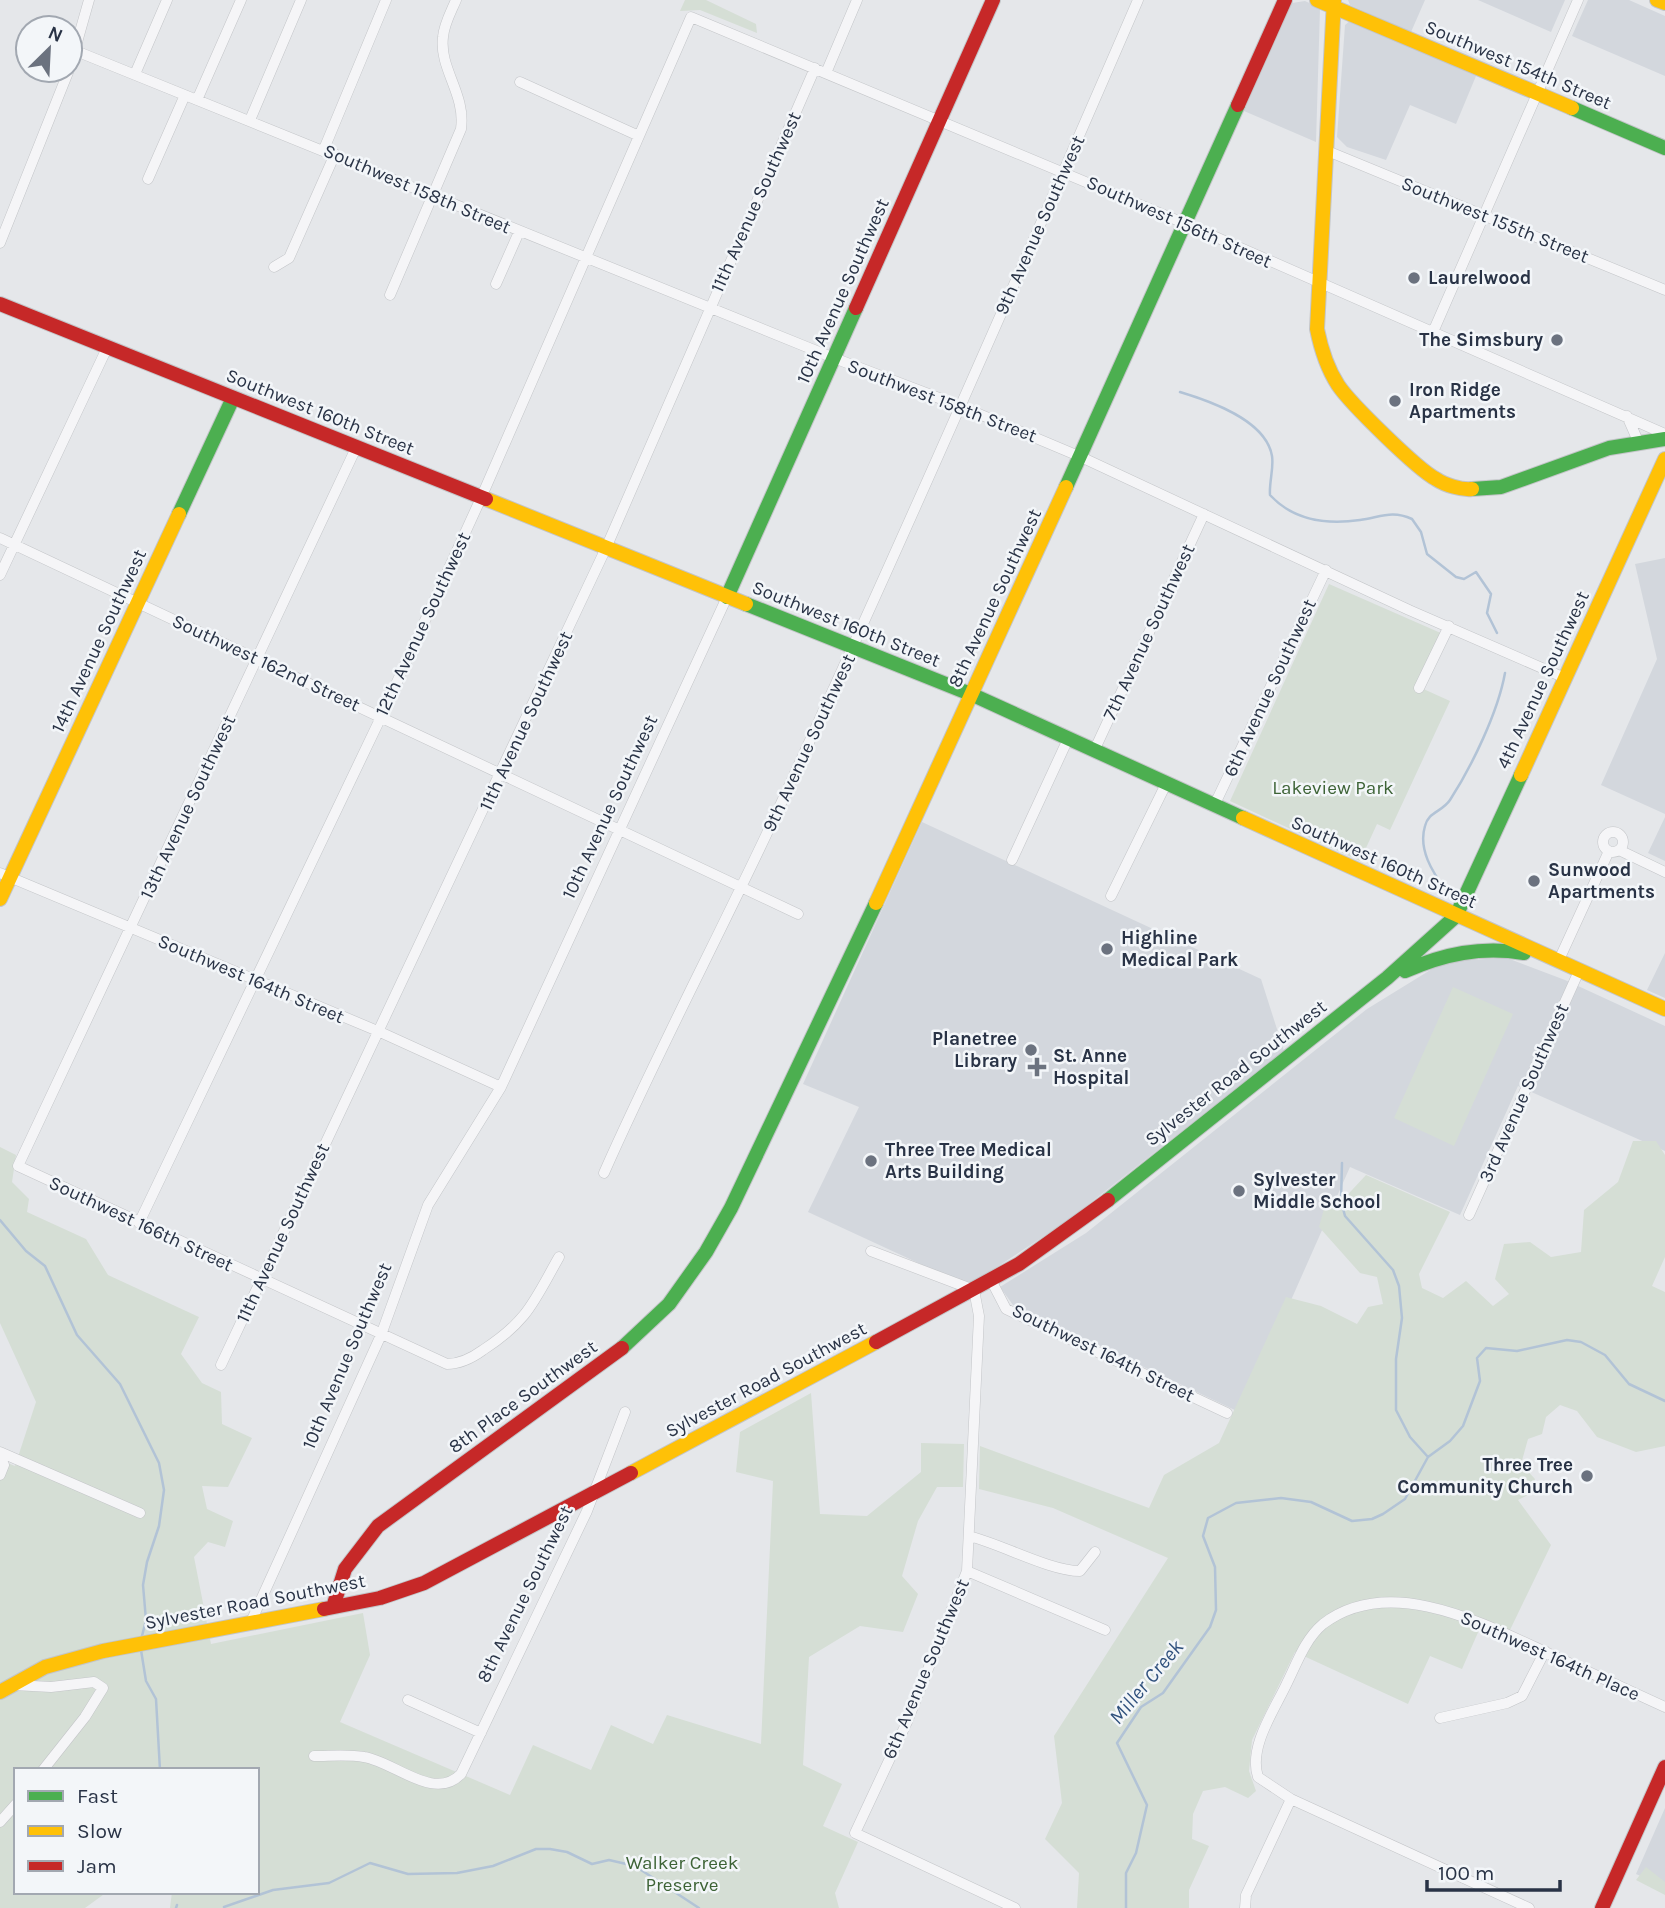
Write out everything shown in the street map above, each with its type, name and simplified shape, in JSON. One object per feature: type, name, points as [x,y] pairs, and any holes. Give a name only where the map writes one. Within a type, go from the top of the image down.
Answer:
[{"type":"street","points":[[135,74],[167,0]]},
{"type":"street","points":[[197,100],[241,0]]},
{"type":"street","points":[[250,120],[301,0]]},
{"type":"street","points":[[324,149],[386,0]]},
{"type":"street","points":[[390,295],[458,138],[462,120],[461,101],[443,47],[444,30],[456,0]]},
{"type":"street","points":[[825,73],[857,0]]},
{"type":"street","name":"10th Avenue Southwest","points":[[250,1624],[381,1335],[428,1205],[500,1087],[620,832],[993,0]]},
{"type":"street","name":"9th Avenue Southwest","points":[[604,1173],[660,1048],[741,889],[853,648],[1138,0]]},
{"type":"street","name":"8th Avenue Southwest","points":[[731,1208],[973,695],[1285,0]]},
{"type":"street","name":"Southwest 154th Street","points":[[1317,0],[1334,4],[1665,148]]},
{"type":"street","points":[[1433,332],[1578,0]]},
{"type":"street","points":[[1657,0],[1665,3]]},
{"type":"street","points":[[1334,4],[1317,329],[1322,356],[1334,380],[1350,401],[1435,480],[1449,486],[1483,491],[1638,441],[1665,436]]},
{"type":"street","name":"Southwest 156th Street","points":[[691,17],[1186,224],[1627,415],[1665,436]]},
{"type":"street","name":"12th Avenue Southwest","points":[[139,1223],[381,717],[481,498],[691,17]]},
{"type":"street","name":"Southwest 158th Street","points":[[84,54],[324,149],[519,232],[834,358],[960,405],[1081,457],[1565,678]]},
{"type":"street","name":"11th Avenue Southwest","points":[[221,1365],[607,548],[815,68]]},
{"type":"street","points":[[520,82],[639,136]]},
{"type":"street","points":[[0,243],[63,84]]},
{"type":"street","points":[[148,179],[185,95]]},
{"type":"street","name":"Southwest 155th Street","points":[[1325,150],[1665,290]]},
{"type":"street","points":[[274,267],[289,258],[335,154]]},
{"type":"street","points":[[496,284],[519,232]]},
{"type":"street","name":"Southwest 160th Street","points":[[0,304],[973,695],[1665,1009]]},
{"type":"street","points":[[0,576],[107,348]]},
{"type":"street","name":"14th Avenue Southwest","points":[[0,899],[5,875],[138,603],[233,398]]},
{"type":"street","points":[[1627,415],[1638,441]]},
{"type":"street","name":"13th Avenue Southwest","points":[[19,1166],[356,448]]},
{"type":"street","name":"4th Avenue Southwest","points":[[1456,916],[1665,459]]},
{"type":"street","name":"7th Avenue Southwest","points":[[1094,751],[1204,514]]},
{"type":"street","name":"Southwest 162nd Street","points":[[0,538],[798,914]]},
{"type":"street","name":"6th Avenue Southwest","points":[[1214,806],[1326,570]]},
{"type":"street","points":[[1419,688],[1449,626]]},
{"type":"street","points":[[1012,860],[1068,739]]},
{"type":"street","points":[[1111,896],[1166,784]]},
{"type":"street","points":[[1387,978],[1432,959],[1476,948],[1506,949],[1556,961],[1614,851],[1665,872]]},
{"type":"street","name":"Southwest 164th Street","points":[[5,875],[380,1032],[500,1087]]},
{"type":"street","name":"Sylvester Road Southwest","points":[[5,1688],[45,1667],[103,1651],[380,1598],[424,1583],[593,1495],[974,1290],[1089,1215],[1387,978],[1456,916]]},
{"type":"street","name":"3rd Avenue Southwest","points":[[1469,1215],[1579,971]]},
{"type":"street","name":"Southwest 166th Street","points":[[19,1166],[441,1363],[456,1364],[474,1356],[520,1323],[559,1256]]},
{"type":"street","name":"8th Place Southwest","points":[[333,1607],[345,1569],[378,1526],[564,1393],[654,1320],[686,1283],[731,1208]]},
{"type":"street","points":[[871,1251],[974,1290]]},
{"type":"street","name":"Southwest 164th Street","points":[[990,1280],[1006,1309],[1227,1413]]},
{"type":"street","name":"6th Avenue Southwest","points":[[974,1290],[979,1316],[967,1571],[907,1722],[855,1833],[1015,1908]]},
{"type":"street","name":"8th Avenue Southwest","points":[[314,1756],[362,1756],[433,1784],[448,1784],[461,1774],[593,1495],[625,1412]]},
{"type":"street","points":[[0,1454],[4,1465],[0,1475]]},
{"type":"street","points":[[0,1454],[141,1513]]},
{"type":"street","points":[[969,1536],[998,1543],[1068,1571],[1080,1571],[1095,1552]]},
{"type":"street","points":[[967,1571],[1105,1630]]},
{"type":"street","name":"Southwest 164th Place","points":[[1291,1799],[1258,1777],[1256,1760],[1263,1734],[1306,1643],[1321,1626],[1351,1610],[1374,1603],[1420,1606],[1489,1626],[1665,1707]]},
{"type":"street","points":[[1440,1718],[1507,1703],[1522,1696],[1545,1651]]},
{"type":"street","points":[[5,1688],[94,1682],[103,1688],[85,1717],[45,1768]]},
{"type":"street","points":[[408,1700],[481,1733]]},
{"type":"street","points":[[1602,1908],[1665,1767]]},
{"type":"street","points":[[1245,1908],[1246,1895],[1291,1799],[1529,1908]]},
{"type":"street","points":[[0,1822],[14,1806]]},
{"type":"shaded area","points":[[1348,0],[1425,0],[1411,32],[1350,5]]},
{"type":"shaded area","points":[[1478,0],[1565,0],[1551,32]]},
{"type":"shaded area","points":[[1588,0],[1629,0],[1665,16],[1665,76],[1572,36]]},
{"type":"shaded area","points":[[1305,1],[1320,8],[1316,142],[1244,111],[1292,3]]},
{"type":"shaded area","points":[[1351,20],[1476,76],[1456,124],[1410,105],[1386,160],[1347,147],[1337,137],[1345,25]]},
{"type":"shaded area","points":[[1665,558],[1665,814],[1601,785],[1657,659],[1635,564]]},
{"type":"shaded area","points":[[1665,817],[1665,861],[1648,853]]},
{"type":"shaded area","name":"St. Anne Hospital","points":[[922,822],[1261,979],[1284,1051],[1067,1221],[968,1286],[808,1212],[859,1107],[803,1084]]},
{"type":"shaded area","points":[[1665,953],[1665,998],[1647,990]]},
{"type":"shaded area","name":"Sylvester Middle School","points":[[1507,958],[1565,980],[1665,1026],[1665,1151],[1518,1086],[1460,1215],[1350,1167],[1241,1413],[1013,1305],[1000,1287],[1086,1233],[1367,1009],[1445,961]]},
{"type":"shaded area","points":[[1665,1808],[1665,1887],[1636,1874]]},
{"type":"green space","points":[[685,0],[706,0],[756,24],[757,33],[700,10],[680,11]]},
{"type":"green space","name":"Lakeview Park","points":[[1329,584],[1443,634],[1419,687],[1450,701],[1390,830],[1377,824],[1360,861],[1230,801]]},
{"type":"green space","points":[[1453,987],[1513,1014],[1454,1146],[1394,1118]]},
{"type":"green space","points":[[1633,1141],[1656,1141],[1665,1155],[1665,1257],[1652,1286],[1665,1292],[1665,1446],[1636,1452],[1597,1437],[1577,1411],[1560,1405],[1546,1417],[1542,1434],[1528,1439],[1521,1464],[1535,1479],[1530,1494],[1518,1500],[1551,1545],[1509,1632],[1483,1621],[1462,1669],[1430,1656],[1408,1704],[1295,1652],[1252,1740],[1249,1771],[1256,1791],[1248,1798],[1225,1787],[1203,1791],[1193,1814],[1192,1839],[1209,1846],[1189,1890],[1189,1908],[1077,1908],[1079,1873],[1045,1839],[1062,1803],[1054,1736],[1168,1558],[1053,1508],[979,1489],[980,1446],[1149,1508],[1164,1475],[1219,1443],[1286,1297],[1321,1306],[1357,1324],[1368,1307],[1383,1304],[1377,1277],[1360,1273],[1319,1227],[1325,1205],[1339,1204],[1366,1175],[1450,1212],[1419,1274],[1422,1288],[1443,1298],[1466,1281],[1493,1306],[1509,1294],[1495,1279],[1504,1244],[1530,1242],[1551,1257],[1581,1252],[1584,1210],[1618,1182]]},
{"type":"green space","name":"Walker Creek Preserve","points":[[0,1147],[16,1155],[12,1182],[29,1199],[27,1212],[86,1239],[108,1275],[199,1317],[181,1354],[202,1383],[221,1392],[222,1424],[252,1438],[228,1487],[202,1486],[207,1509],[233,1521],[225,1547],[208,1542],[194,1557],[211,1644],[363,1613],[370,1655],[340,1722],[510,1795],[533,1745],[591,1770],[611,1725],[653,1744],[667,1715],[761,1744],[773,1481],[736,1472],[740,1432],[811,1393],[820,1514],[867,1516],[921,1472],[921,1443],[964,1444],[963,1487],[937,1487],[918,1521],[902,1576],[918,1594],[903,1632],[860,1626],[809,1657],[803,1765],[842,1784],[823,1826],[858,1842],[835,1893],[839,1908],[170,1908],[172,1894],[259,1894],[259,1768],[14,1768],[14,1894],[104,1894],[85,1908],[0,1908],[0,1460],[15,1466],[36,1402],[0,1323]]},
{"type":"green space","points":[[1646,1867],[1665,1882],[1665,1895],[1636,1880]]},
{"type":"waterway","points":[[1180,392],[1235,414],[1259,432],[1268,443],[1272,456],[1270,495],[1289,511],[1311,519],[1335,522],[1392,515],[1412,519],[1421,532],[1427,554],[1456,577],[1464,579],[1476,572],[1491,594],[1487,613],[1497,633]]},
{"type":"waterway","points":[[1446,890],[1431,868],[1425,852],[1425,826],[1429,818],[1450,800],[1467,771],[1490,721],[1505,673]]},
{"type":"waterway","points":[[1342,1163],[1341,1201],[1345,1216],[1393,1270],[1399,1286],[1402,1318],[1396,1359],[1396,1410],[1410,1437],[1428,1457]]},
{"type":"waterway","points":[[0,1220],[26,1251],[45,1266],[77,1335],[120,1384],[159,1463],[164,1490],[159,1526],[147,1562],[143,1585],[146,1620],[141,1640]]},
{"type":"waterway","name":"Miller Creek","points":[[1126,1908],[1126,1873],[1136,1853],[1147,1805],[1117,1743],[1141,1707],[1163,1693],[1210,1627],[1216,1610],[1215,1567],[1203,1536],[1208,1518],[1236,1503],[1281,1498],[1311,1502],[1352,1521],[1372,1519],[1383,1514],[1405,1499],[1428,1457],[1450,1441],[1463,1426],[1480,1381],[1477,1358],[1486,1348],[1517,1351],[1567,1340],[1581,1342],[1605,1355],[1629,1384],[1665,1401]]},
{"type":"waterway","points":[[141,1650],[146,1681],[156,1699],[160,1768]]},
{"type":"waterway","name":"Miller Creek","points":[[224,1907],[273,1890],[329,1883],[370,1863],[408,1874],[457,1873],[493,1866],[536,1849],[550,1849],[567,1852],[592,1864],[609,1860],[635,1866],[699,1908]]},
{"type":"traffic: fast","points":[[1066,487],[1238,105]]},
{"type":"traffic: fast","points":[[1572,108],[1665,148]]},
{"type":"traffic: fast","points":[[727,597],[856,308]]},
{"type":"traffic: fast","points":[[179,514],[233,398]]},
{"type":"traffic: fast","points":[[1472,489],[1501,487],[1609,448],[1665,439]]},
{"type":"traffic: fast","points":[[746,604],[973,695],[1243,818]]},
{"type":"traffic: fast","points":[[1108,1200],[1387,978],[1456,916],[1521,775]]},
{"type":"traffic: fast","points":[[622,1348],[669,1304],[706,1252],[731,1208],[876,903]]},
{"type":"traffic: fast","points":[[1405,971],[1463,953],[1493,950],[1524,953]]},
{"type":"traffic: slow","points":[[1317,0],[1572,108]]},
{"type":"traffic: slow","points":[[1334,0],[1317,329],[1320,344],[1338,385],[1384,435],[1436,479],[1453,487],[1472,489]]},
{"type":"traffic: slow","points":[[1657,0],[1665,3]]},
{"type":"traffic: slow","points":[[1521,775],[1665,459]]},
{"type":"traffic: slow","points":[[876,903],[1066,487]]},
{"type":"traffic: slow","points":[[486,499],[746,604]]},
{"type":"traffic: slow","points":[[0,899],[179,514]]},
{"type":"traffic: slow","points":[[1243,818],[1665,1009]]},
{"type":"traffic: slow","points":[[631,1473],[876,1342]]},
{"type":"traffic: slow","points":[[0,1692],[45,1667],[103,1651],[324,1609]]},
{"type":"traffic: jam","points":[[856,308],[993,0]]},
{"type":"traffic: jam","points":[[1238,105],[1285,0]]},
{"type":"traffic: jam","points":[[0,304],[486,499]]},
{"type":"traffic: jam","points":[[876,1342],[1019,1264],[1108,1200]]},
{"type":"traffic: jam","points":[[333,1607],[345,1569],[378,1526],[622,1348]]},
{"type":"traffic: jam","points":[[324,1609],[380,1598],[424,1583],[631,1473]]},
{"type":"traffic: jam","points":[[1602,1908],[1665,1767]]},
{"type":"place","name":"Laurelwood","points":[[1414,278]]},
{"type":"place","name":"The Simsbury","points":[[1557,340]]},
{"type":"place","name":"Iron Ridge Apartments","points":[[1395,401]]},
{"type":"place","name":"Sunwood Apartments","points":[[1534,881]]},
{"type":"place","name":"Highline Medical Park","points":[[1107,949]]},
{"type":"place","name":"Planetree Library","points":[[1031,1050]]},
{"type":"place","name":"St. Anne Hospital","points":[[1037,1067]]},
{"type":"place","name":"Three Tree Medical Arts Building","points":[[871,1161]]},
{"type":"place","name":"Sylvester Middle School","points":[[1239,1191]]},
{"type":"place","name":"Three Tree Community Church","points":[[1587,1476]]}]
